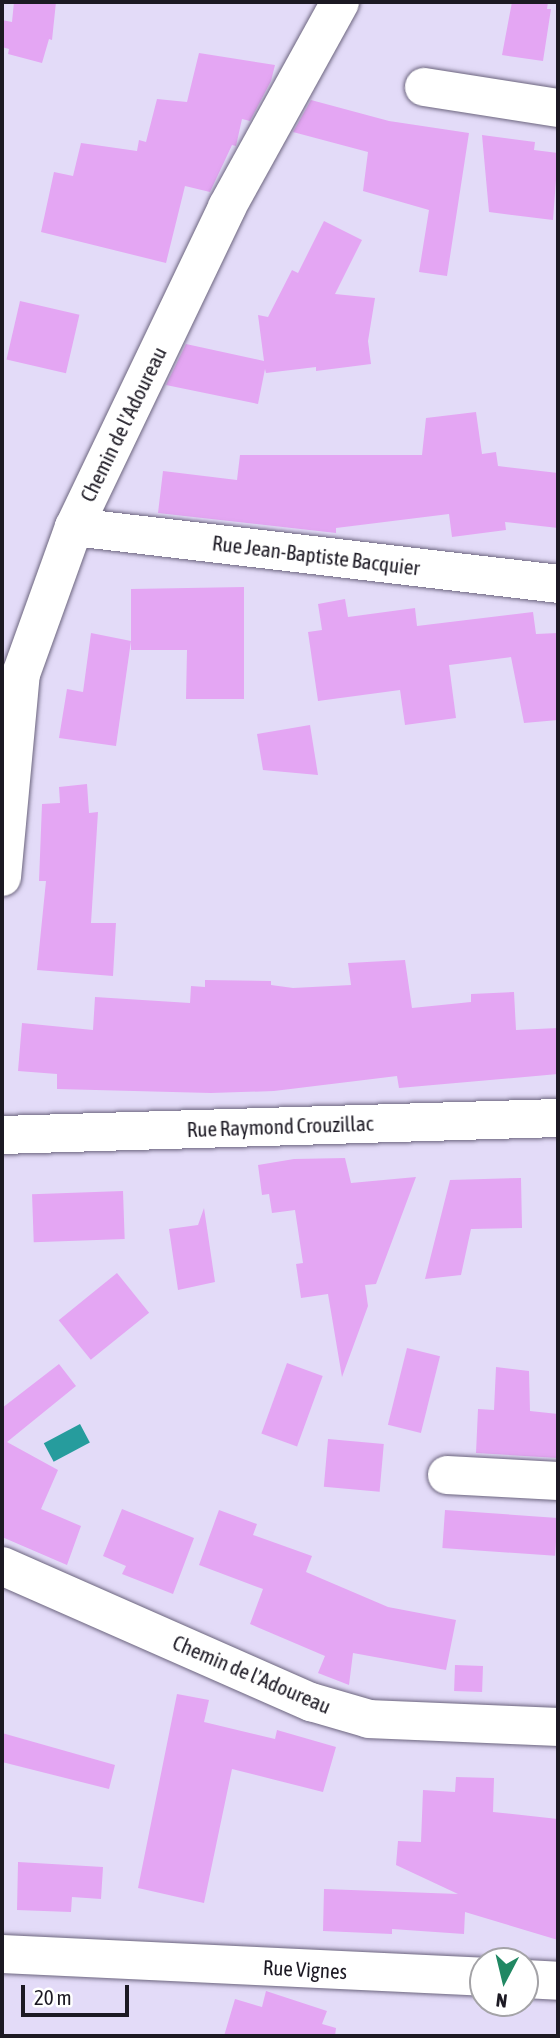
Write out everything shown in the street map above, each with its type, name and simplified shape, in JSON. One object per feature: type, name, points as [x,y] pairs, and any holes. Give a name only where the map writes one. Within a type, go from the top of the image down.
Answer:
[{"type":"street","name":"Chemin de l'Adoureau","points":[[2,877],[21,674],[74,527],[227,207],[340,2]]},
{"type":"street","points":[[424,87],[558,108]]},
{"type":"street","name":"Rue Jean-Baptiste Bacquier","points":[[74,527],[558,584]]},
{"type":"street","name":"Rue Raymond Crouzillac","points":[[2,1135],[558,1118]]},
{"type":"street","points":[[447,1475],[558,1481]]},
{"type":"street","name":"Chemin de l'Adoureau","points":[[2,1566],[334,1709],[369,1719],[558,1727]]},
{"type":"street","name":"Rue Vignes","points":[[2,1954],[469,1976]]},
{"type":"street","points":[[539,1979],[558,1980]]},
{"type":"shaded area","points":[[80,1424],[90,1443],[54,1462],[44,1443]]},
{"type":"building","points":[[14,2],[56,2],[52,40],[49,39],[42,63],[8,54],[9,49],[2,47],[2,20],[12,22]]},
{"type":"building","points":[[512,2],[548,2],[547,9],[551,9],[543,61],[502,55]]},
{"type":"building","points":[[199,53],[275,65],[271,81],[250,121],[242,119],[236,146],[232,145],[210,192],[185,186],[166,263],[41,232],[54,172],[73,176],[81,143],[137,151],[139,140],[146,142],[157,99],[187,102]]},
{"type":"building","points":[[311,100],[389,121],[469,133],[447,276],[419,272],[429,210],[363,191],[368,152],[293,132]]},
{"type":"building","points":[[482,135],[535,142],[534,150],[558,153],[553,220],[489,212]]},
{"type":"building","points":[[324,221],[362,240],[335,294],[375,298],[368,341],[371,364],[316,371],[316,367],[266,373],[265,369],[258,404],[166,385],[186,344],[264,361],[258,315],[268,317],[292,270],[298,273]]},
{"type":"building","points":[[20,301],[79,315],[66,373],[7,359]]},
{"type":"building","points":[[476,412],[482,454],[496,452],[498,466],[558,473],[558,528],[505,522],[506,530],[452,537],[449,514],[336,528],[336,533],[158,513],[163,471],[237,480],[240,455],[422,455],[426,418]]},
{"type":"building","points":[[244,587],[244,699],[186,699],[187,650],[131,650],[131,589]]},
{"type":"building","points":[[345,599],[348,617],[415,608],[417,626],[533,612],[536,634],[558,633],[558,720],[524,723],[511,657],[449,665],[456,718],[405,725],[400,690],[318,701],[308,632],[322,630],[318,604]]},
{"type":"building","points":[[91,633],[131,641],[116,746],[59,738],[67,689],[83,692]]},
{"type":"building","points":[[310,725],[318,775],[263,770],[257,734]]},
{"type":"building","points":[[87,784],[89,813],[98,812],[91,923],[116,923],[113,976],[37,970],[46,881],[39,881],[42,804],[60,803],[59,787]]},
{"type":"building","points":[[405,960],[412,1008],[471,1002],[471,994],[514,992],[516,1030],[558,1028],[558,1074],[399,1088],[397,1076],[274,1091],[211,1093],[57,1089],[57,1074],[18,1071],[22,1023],[93,1030],[95,997],[190,1003],[191,986],[205,987],[205,980],[271,981],[271,985],[293,988],[351,985],[348,963]]},
{"type":"building","points":[[345,1158],[351,1183],[416,1177],[376,1284],[365,1285],[368,1306],[342,1377],[328,1294],[301,1298],[296,1264],[303,1263],[295,1210],[272,1213],[269,1194],[262,1195],[258,1165],[294,1159]]},
{"type":"building","points":[[521,1178],[522,1228],[471,1229],[461,1275],[425,1279],[450,1180]]},
{"type":"building","points":[[123,1191],[125,1239],[34,1242],[32,1194]]},
{"type":"building","points":[[204,1208],[215,1282],[178,1290],[169,1229],[198,1225]]},
{"type":"building","points":[[117,1273],[149,1313],[91,1360],[59,1320]]},
{"type":"building","points":[[407,1348],[440,1356],[421,1433],[388,1425]]},
{"type":"building","points":[[287,1363],[323,1376],[297,1446],[261,1433]]},
{"type":"building","points":[[59,1364],[76,1386],[7,1442],[58,1470],[41,1509],[81,1526],[67,1565],[2,1537],[2,1408]]},
{"type":"building","points":[[496,1367],[529,1371],[530,1411],[558,1414],[558,1458],[476,1453],[478,1409],[494,1410]]},
{"type":"building","points":[[328,1439],[384,1444],[380,1492],[324,1487]]},
{"type":"building","points":[[122,1509],[194,1538],[173,1594],[122,1574],[126,1566],[103,1556]]},
{"type":"building","points":[[219,1510],[257,1524],[253,1535],[312,1556],[306,1572],[388,1607],[456,1620],[446,1670],[353,1653],[349,1685],[318,1673],[325,1656],[250,1624],[263,1589],[199,1565]]},
{"type":"building","points":[[445,1510],[558,1518],[555,1556],[442,1548]]},
{"type":"building","points":[[455,1665],[483,1666],[482,1692],[454,1691]]},
{"type":"building","points":[[177,1694],[209,1700],[204,1722],[275,1739],[277,1730],[336,1747],[323,1792],[232,1769],[204,1903],[138,1888]]},
{"type":"building","points":[[2,1733],[115,1765],[109,1789],[2,1762]]},
{"type":"building","points":[[456,1777],[494,1778],[493,1812],[558,1819],[558,1940],[465,1912],[464,1934],[392,1929],[392,1934],[323,1931],[324,1889],[458,1894],[396,1865],[398,1841],[421,1842],[423,1790],[455,1792]]},
{"type":"building","points":[[18,1862],[103,1867],[101,1899],[72,1897],[71,1912],[17,1910]]},
{"type":"building","points":[[266,1991],[327,2011],[322,2024],[336,2028],[335,2036],[224,2036],[235,1999],[262,2007]]}]
